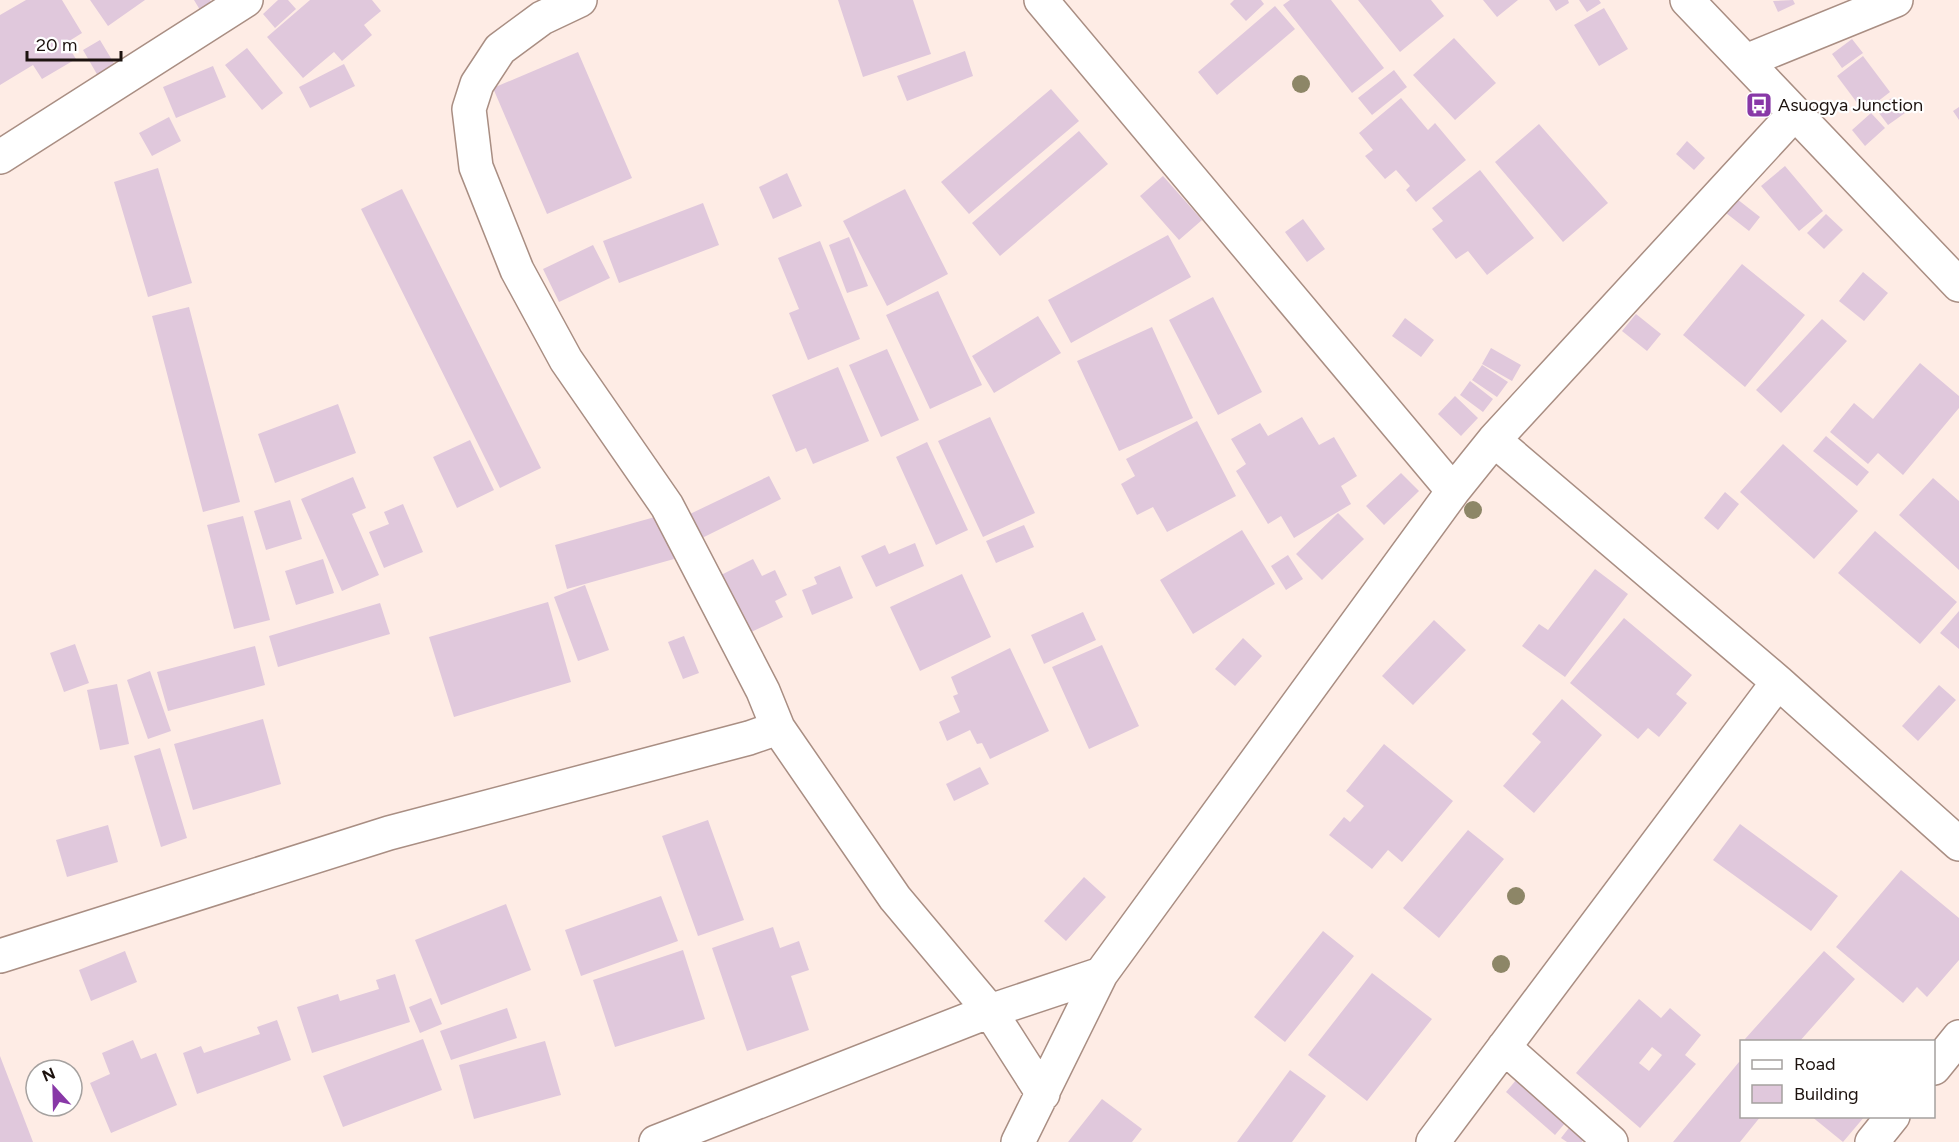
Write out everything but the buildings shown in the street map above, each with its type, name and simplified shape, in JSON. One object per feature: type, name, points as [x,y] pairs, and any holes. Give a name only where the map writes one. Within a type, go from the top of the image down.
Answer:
[{"type":"street","points":[[0,157],[246,0]]},
{"type":"street","points":[[580,0],[542,18],[500,49],[477,84],[469,109],[476,167],[517,270],[566,360],[667,506],[763,691],[778,728],[894,897],[990,1011],[1043,1094]]},
{"type":"street","points":[[1041,0],[1453,491]]},
{"type":"street","points":[[1688,0],[1959,285]]},
{"type":"street","points":[[1746,61],[1896,0]]},
{"type":"street","points":[[1018,1142],[1101,974],[1453,491],[1494,440],[1796,113]]},
{"type":"street","points":[[1494,440],[1778,682],[1959,844]]},
{"type":"street","points":[[1432,1142],[1778,682]]},
{"type":"street","points":[[0,956],[390,833],[749,738],[778,728]]},
{"type":"street","points":[[656,1142],[990,1011],[1101,974]]},
{"type":"street","points":[[1935,1067],[1959,1037]]},
{"type":"street","points":[[1504,1047],[1611,1142]]},
{"type":"street","points":[[1872,1142],[1891,1118]]},
{"type":"place","name":"Asuogya Junction","points":[[1759,105]]}]
